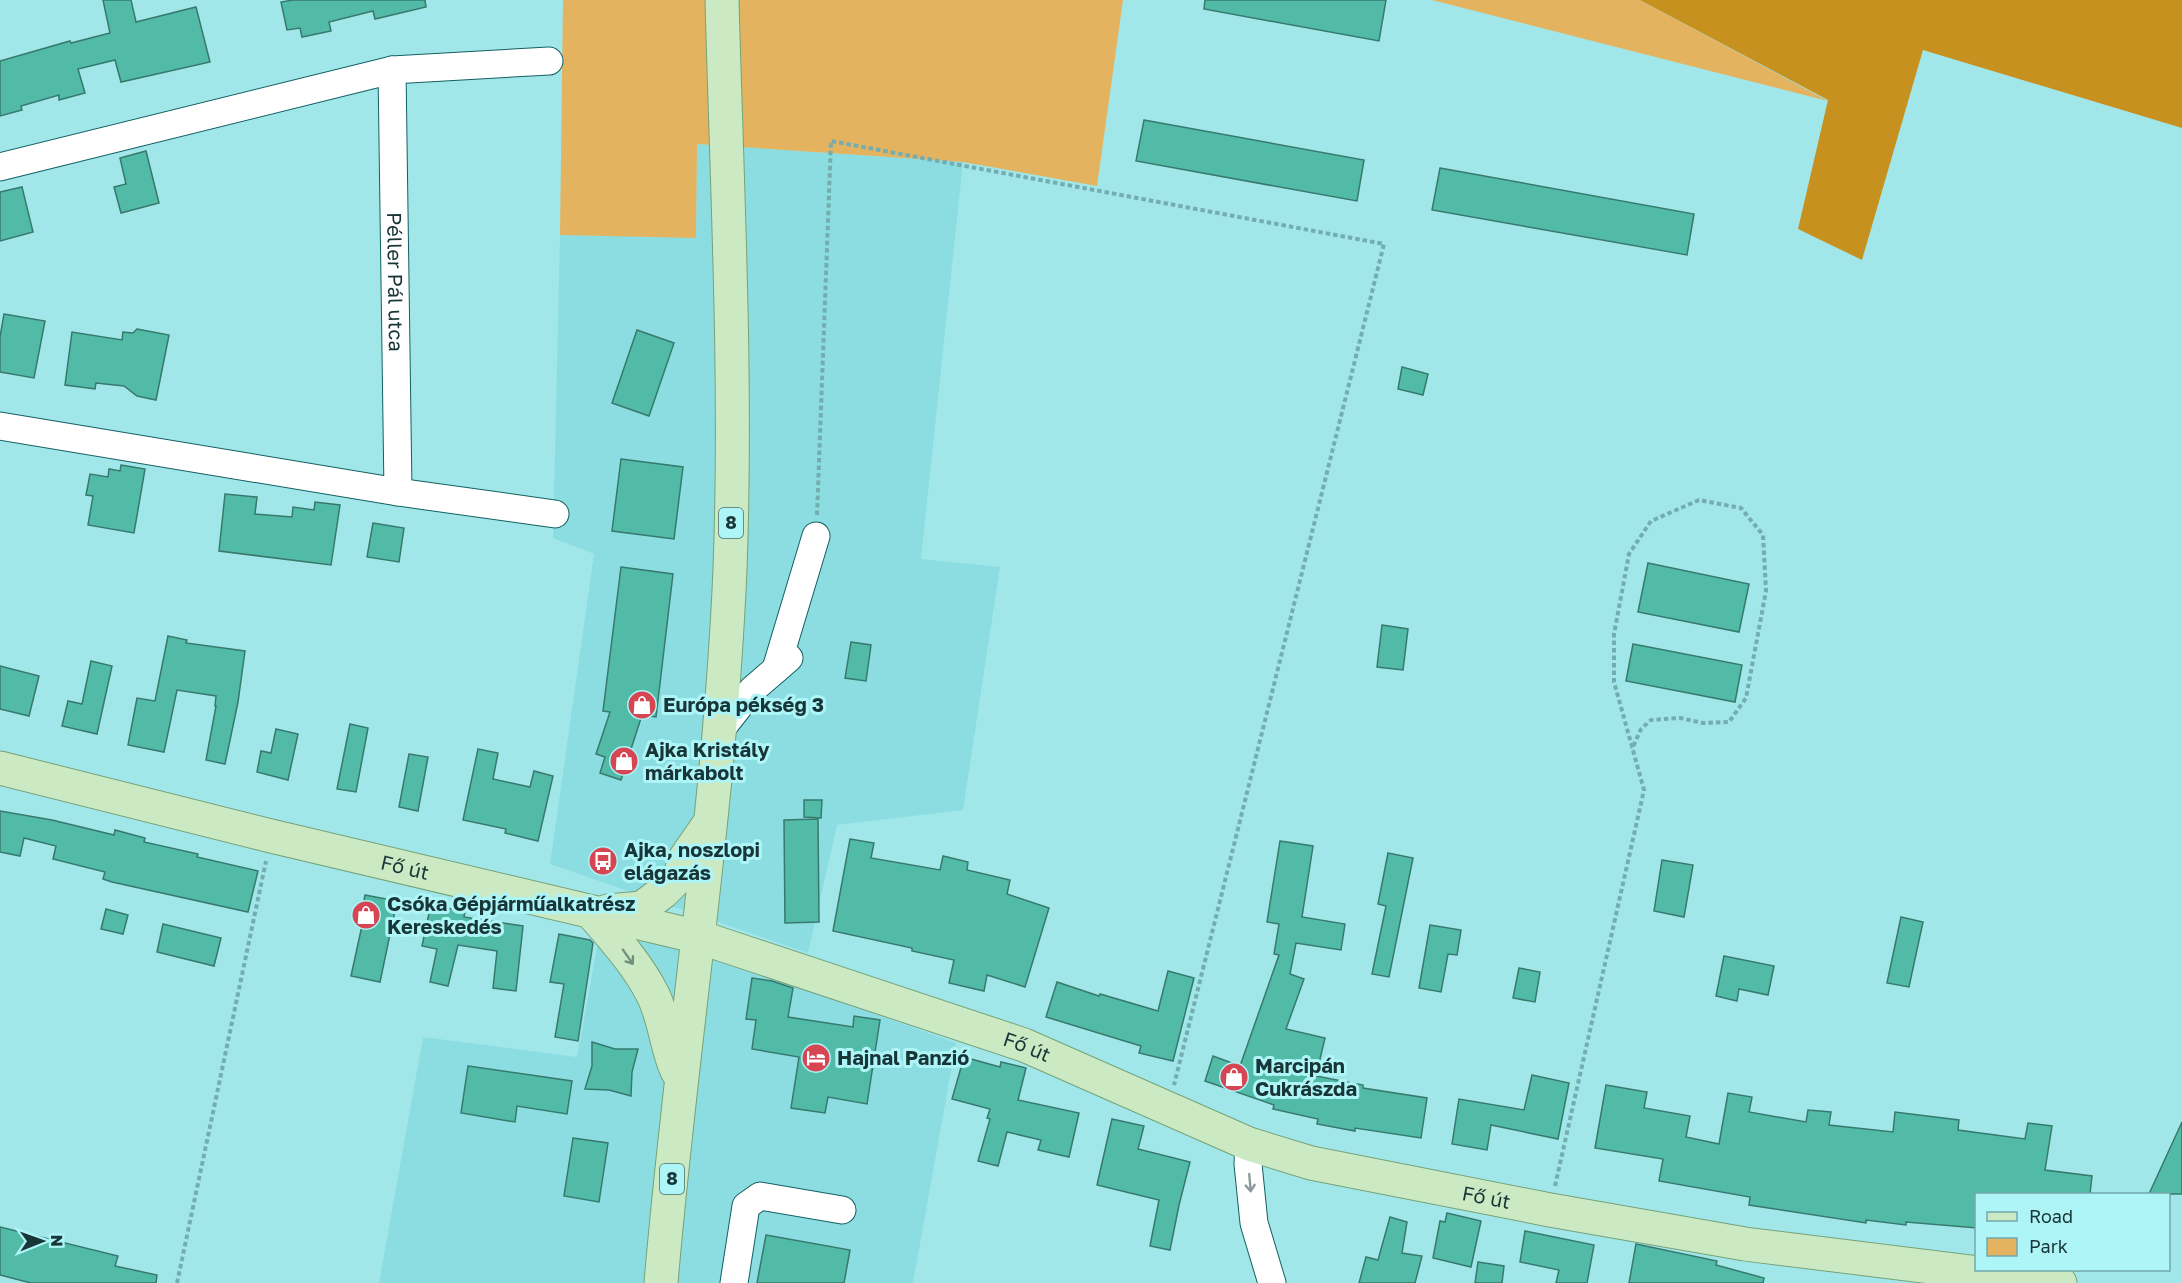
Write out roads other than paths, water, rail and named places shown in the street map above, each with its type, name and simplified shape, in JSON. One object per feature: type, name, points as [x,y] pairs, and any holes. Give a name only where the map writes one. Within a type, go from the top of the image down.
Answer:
[{"type":"main road","name":"8","points":[[656,1281],[699,938],[730,571],[733,421],[722,0]]},
{"type":"main road","name":"Fő út","points":[[0,768],[271,836],[699,938],[1024,1045],[1249,1144],[1311,1163],[1550,1210],[1745,1244],[2060,1283]]},
{"type":"main road","points":[[591,912],[642,908],[680,875],[686,857],[710,822]]},
{"type":"main road","points":[[591,912],[615,939],[653,995],[666,1031],[672,1060],[682,1080]]},
{"type":"street","points":[[0,167],[392,70],[549,61]]},
{"type":"street","name":"Péller Pál utca","points":[[392,70],[398,492]]},
{"type":"street","points":[[0,426],[398,492],[555,514]]},
{"type":"street","points":[[718,733],[752,690],[782,663],[816,536]]},
{"type":"street","points":[[1249,1144],[1248,1164],[1254,1223],[1272,1283]]},
{"type":"street","points":[[734,1283],[746,1206],[760,1196],[842,1210]]},
{"type":"place","name":"Európa pékség 3","points":[[642,705]]},
{"type":"place","name":"Ajka Kristály márkabolt","points":[[624,761]]},
{"type":"place","name":"Ajka, noszlopi elágazás","points":[[603,861]]},
{"type":"place","name":"Csóka Gépjárműalkatrész Kereskedés","points":[[366,915]]},
{"type":"place","name":"Hajnal Panzió","points":[[816,1058]]},
{"type":"place","name":"Marcipán Cukrászda","points":[[1234,1077]]}]
